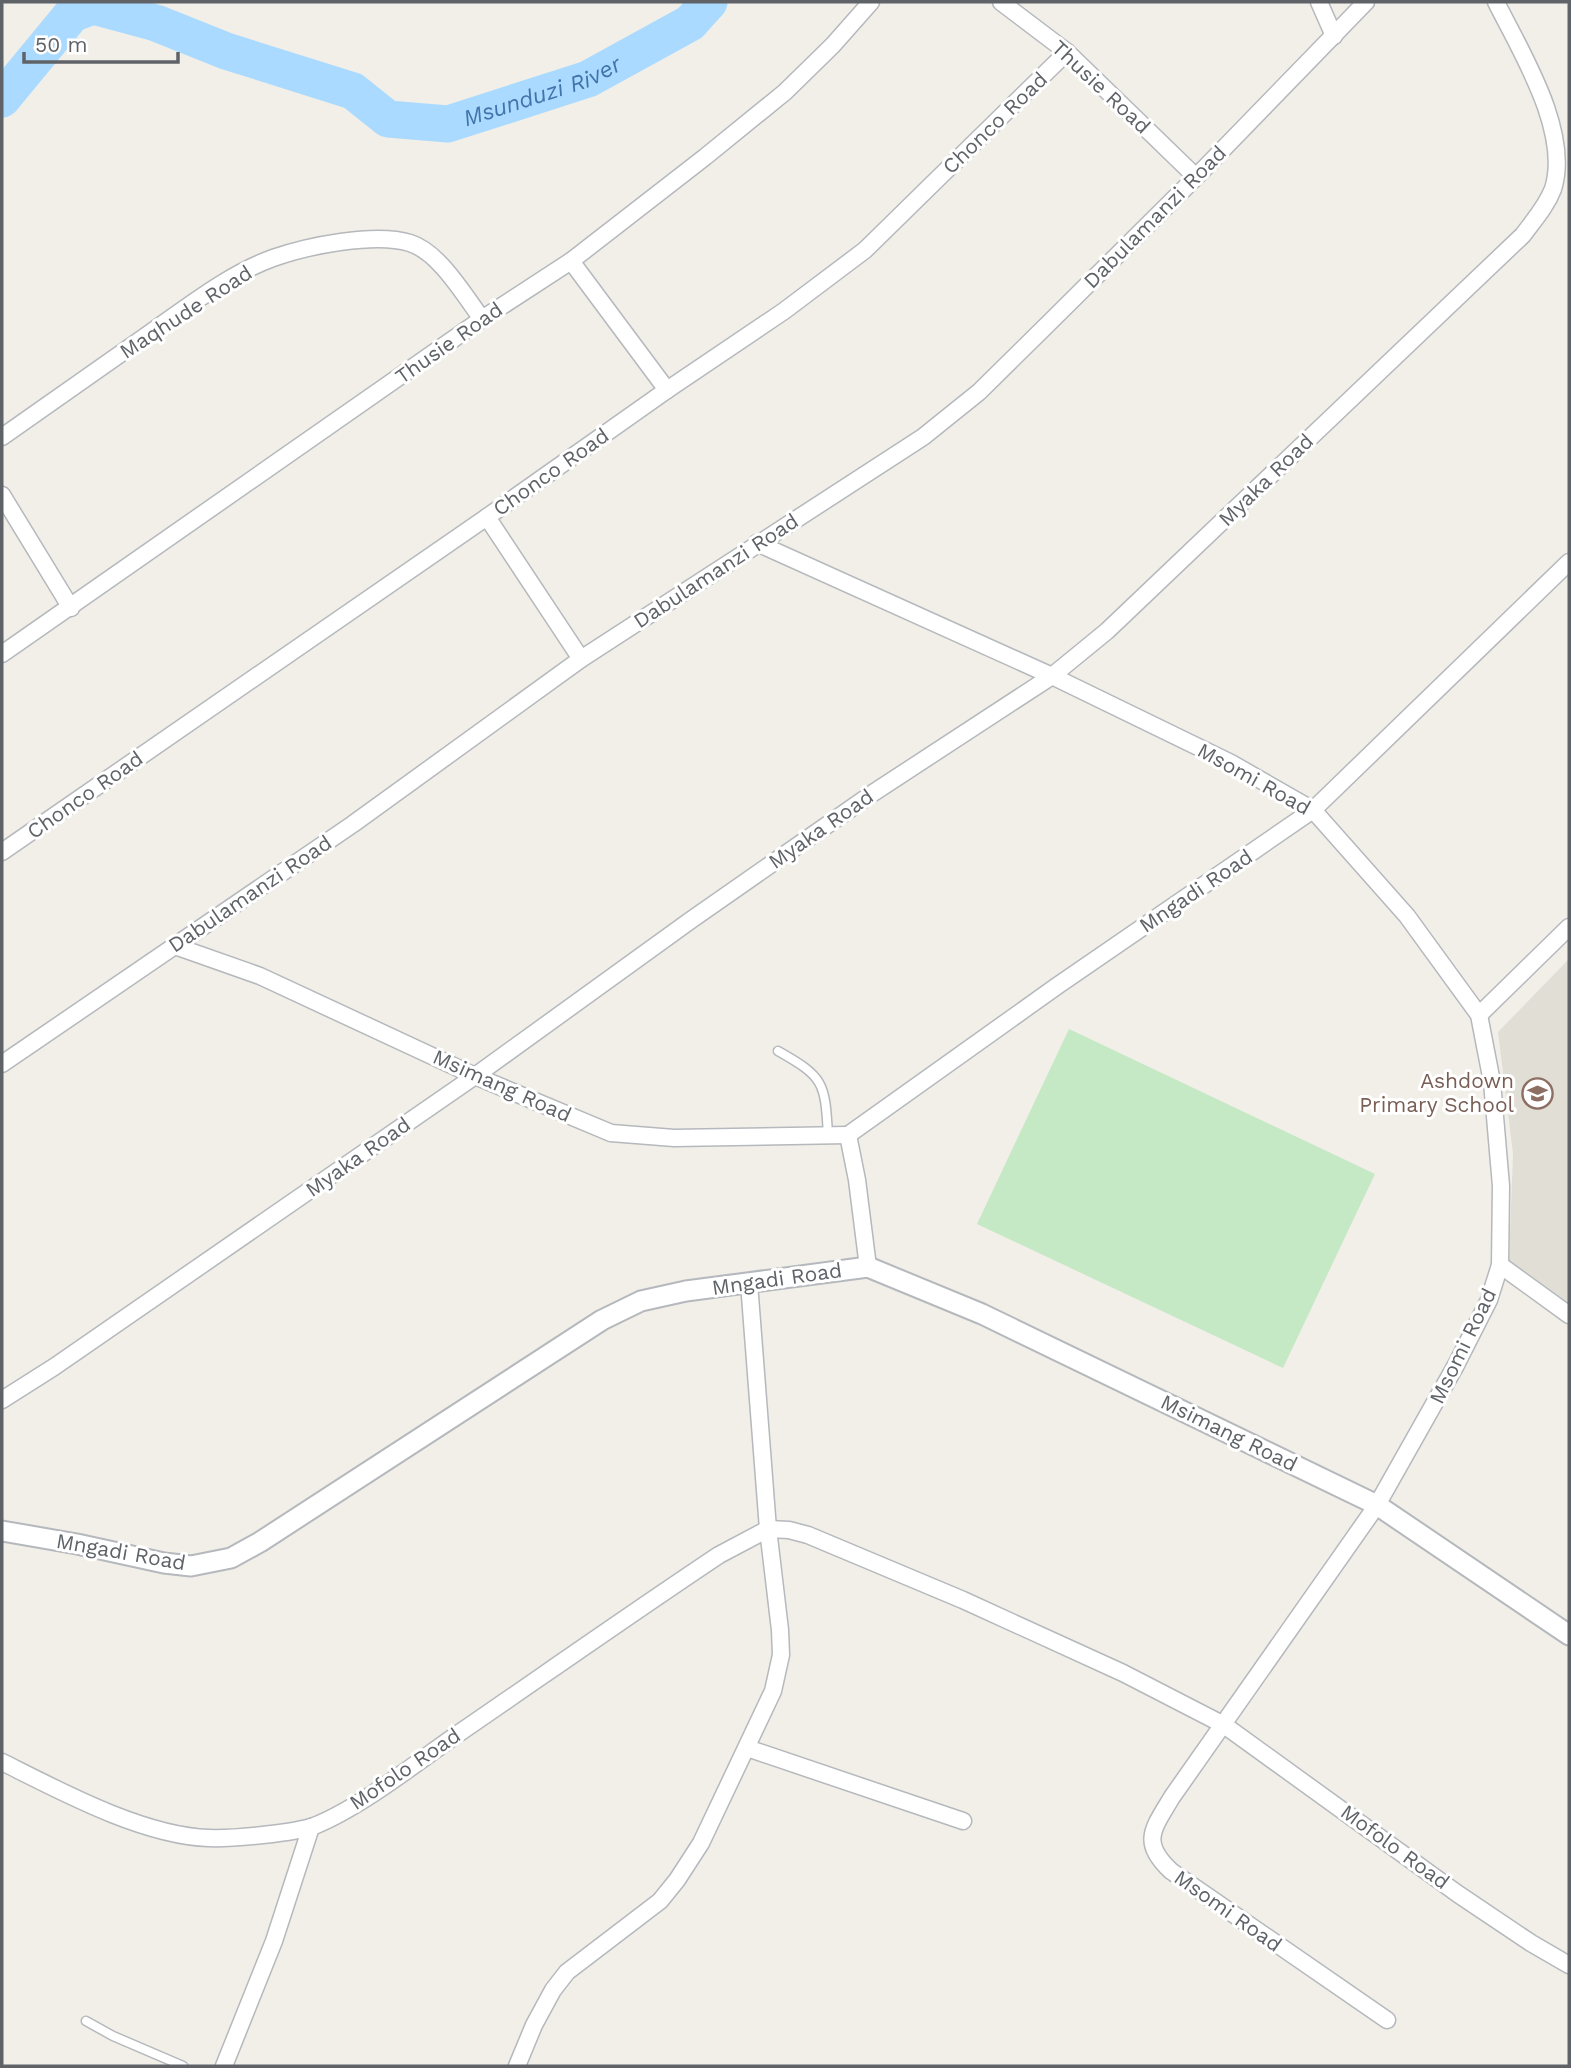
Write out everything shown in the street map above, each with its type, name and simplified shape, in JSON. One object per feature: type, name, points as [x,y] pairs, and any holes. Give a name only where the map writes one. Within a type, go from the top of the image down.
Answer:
[{"type":"street","name":"Thusie Road","points":[[2,654],[482,319],[571,261],[785,92],[833,45],[871,2]]},
{"type":"street","name":"Thusie Road","points":[[1001,2],[1067,52],[1196,177]]},
{"type":"street","points":[[1319,2],[1334,36]]},
{"type":"street","name":"Dabulamanzi Road","points":[[2,1064],[353,824],[581,659],[923,438],[979,392],[1196,177],[1366,2]]},
{"type":"street","points":[[1496,2],[1563,139]]},
{"type":"street","name":"Chonco Road","points":[[2,852],[784,311],[865,250],[1067,52]]},
{"type":"street","name":"Myaka Road","points":[[2,1400],[475,1076],[873,793],[1052,676],[1126,614],[1523,235],[1544,207],[1553,189],[1563,139]]},
{"type":"street","name":"Maqhude Road","points":[[2,437],[237,275],[272,258],[298,250],[363,239],[410,243],[434,258],[482,319]]},
{"type":"street","points":[[571,261],[667,390]]},
{"type":"street","points":[[2,495],[71,608]]},
{"type":"street","points":[[487,517],[581,659]]},
{"type":"street","name":"Msomi Road","points":[[757,543],[1052,676],[1231,762],[1314,810],[1408,916],[1479,1015],[1492,1082],[1501,1185],[1500,1265],[1489,1300],[1462,1354],[1377,1505],[1172,1797],[1153,1834],[1156,1857],[1171,1871],[1387,2020]]},
{"type":"street","name":"Mngadi Road","points":[[2,1531],[164,1563],[191,1566],[230,1558],[260,1542],[603,1320],[641,1301],[686,1291],[868,1267],[857,1180],[848,1135],[1068,979],[1314,810],[1569,562]]},
{"type":"street","points":[[1479,1015],[1569,927]]},
{"type":"street","name":"Msimang Road","points":[[175,946],[260,976],[475,1076],[611,1133],[642,1138],[848,1135]]},
{"type":"street","points":[[1500,1265],[1569,1315]]},
{"type":"street","name":"Msimang Road","points":[[868,1267],[982,1314],[1377,1505],[1569,1635]]},
{"type":"street","points":[[517,2066],[540,2013],[567,1972],[660,1901],[677,1880],[701,1843],[773,1691],[781,1654],[768,1529],[749,1283]]},
{"type":"street","name":"Mofolo Road","points":[[2,1762],[75,1797],[147,1826],[178,1834],[209,1839],[311,1827],[360,1800],[719,1555],[768,1529],[789,1530],[808,1535],[964,1600],[1123,1673],[1224,1725],[1458,1894],[1569,1965]]},
{"type":"street","points":[[747,1748],[963,1821]]},
{"type":"street","points":[[224,2066],[274,1941],[311,1827]]},
{"type":"lane","points":[[778,1051],[810,1070],[818,1079],[825,1096],[828,1135]]},
{"type":"lane","points":[[86,2021],[113,2036],[183,2066]]},
{"type":"shaded area","name":"Ashdown Primary School","points":[[1569,959],[1569,1306],[1509,1263],[1513,1154],[1498,1032]]},
{"type":"green space","points":[[1069,1029],[1375,1174],[1283,1368],[977,1224]]},
{"type":"waterway","name":"Msunduzi River","points":[[2,99],[72,14],[93,6],[156,23],[226,51],[353,91],[388,119],[448,124],[588,79],[690,23],[709,2]]},
{"type":"place","name":"Ashdown Primary School","points":[[1537,1093]]}]
